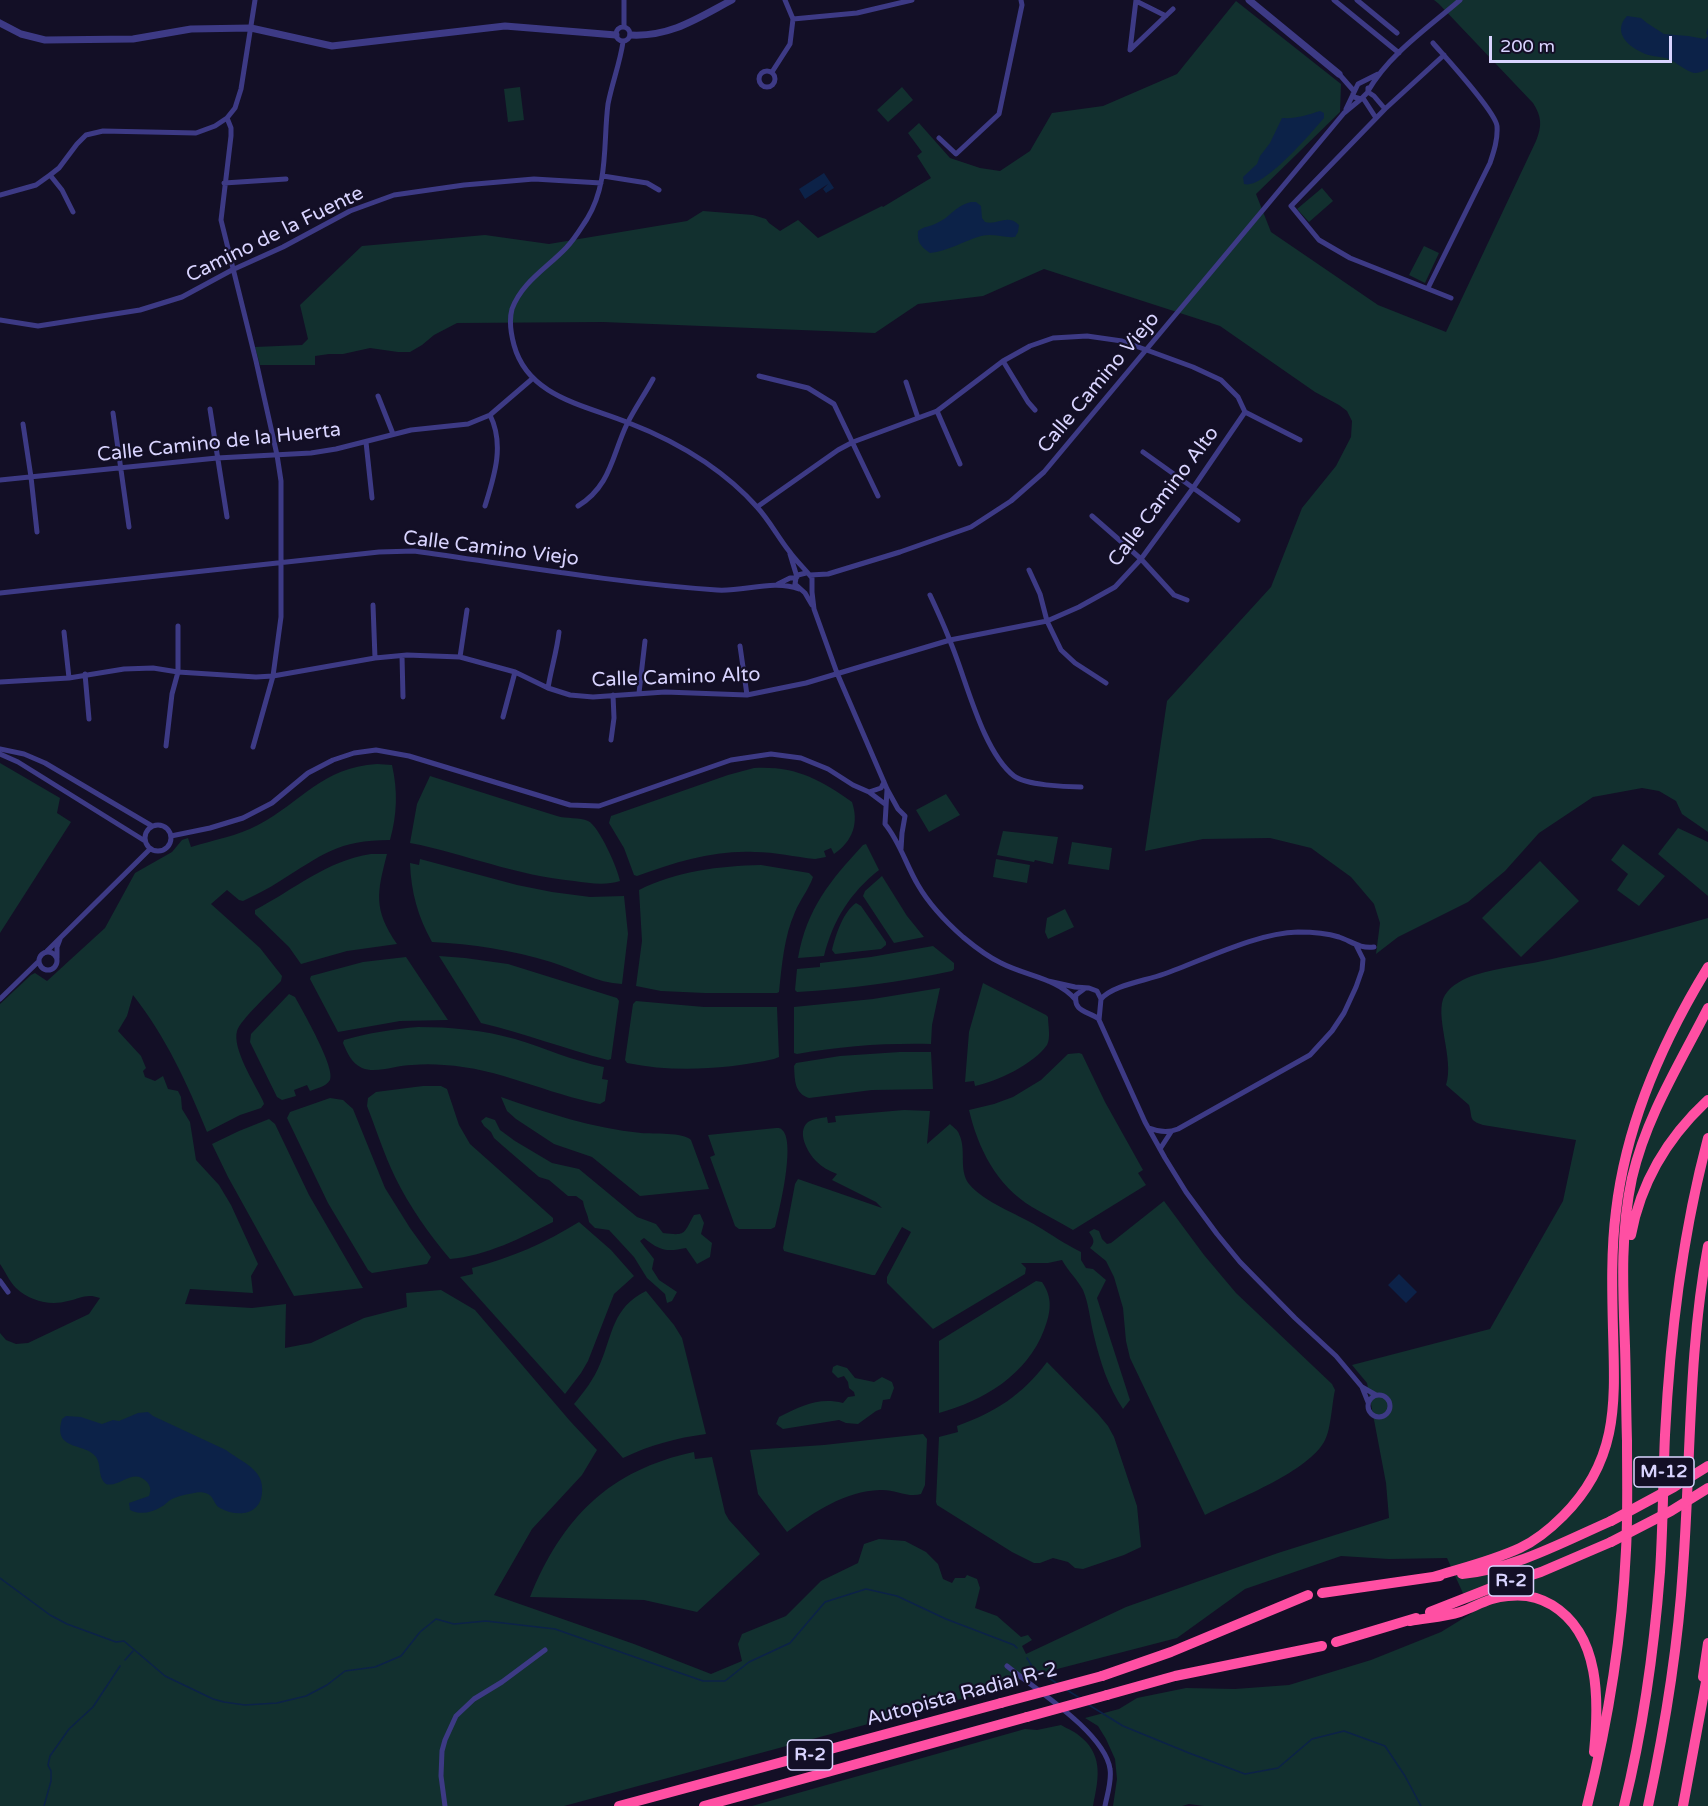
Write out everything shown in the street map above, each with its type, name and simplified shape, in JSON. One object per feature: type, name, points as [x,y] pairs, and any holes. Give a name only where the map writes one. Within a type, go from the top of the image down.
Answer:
[{"type":"highway","points":[[1433,1577],[1511,1552],[1554,1525],[1571,1509],[1587,1488],[1604,1455],[1612,1424],[1615,1387],[1613,1262],[1616,1214],[1626,1150],[1652,1074],[1689,998],[1708,967]]},
{"type":"highway","points":[[1588,1803],[1609,1710],[1624,1591],[1627,1495],[1622,1262],[1626,1215],[1640,1150],[1656,1108],[1708,1008]]},
{"type":"highway","points":[[1624,1317],[1628,1249],[1638,1203],[1655,1166],[1670,1141],[1690,1117],[1708,1101]]},
{"type":"highway","name":"M-12","points":[[1623,1806],[1644,1707],[1654,1641],[1674,1316],[1699,1170],[1708,1138]]},
{"type":"highway","name":"M-12","points":[[1648,1806],[1670,1695],[1677,1638],[1694,1361],[1708,1246]]},
{"type":"highway","name":"R-2","points":[[1322,1593],[1478,1572],[1535,1555],[1611,1521],[1708,1466]]},
{"type":"highway","name":"R-2","points":[[1336,1642],[1410,1620],[1491,1588],[1541,1572],[1611,1542],[1671,1511],[1708,1488]]},
{"type":"highway","name":"Autopista Radial R-2","points":[[619,1806],[1101,1676],[1171,1652],[1308,1595]]},
{"type":"highway","points":[[1410,1620],[1460,1612],[1489,1599],[1517,1595],[1538,1598],[1562,1611],[1573,1622],[1581,1633],[1589,1654],[1596,1695],[1596,1739],[1588,1803]]},
{"type":"highway","points":[[1694,1746],[1708,1643]]},
{"type":"highway","name":"Autopista Radial R-2","points":[[704,1806],[1175,1676],[1322,1646]]},
{"type":"highway","points":[[1683,1806],[1708,1671]]},
{"type":"street","points":[[0,195],[36,185],[50,176],[86,135],[103,131],[196,133],[215,126],[227,118],[238,101],[255,0]]},
{"type":"street","points":[[624,0],[624,27]]},
{"type":"street","points":[[623,42],[631,35],[664,32],[685,26],[732,0]]},
{"type":"street","points":[[772,72],[790,44],[793,19],[785,0]]},
{"type":"street","points":[[793,19],[857,13],[912,0]]},
{"type":"street","points":[[939,138],[956,154],[999,114],[1022,5],[1021,0]]},
{"type":"street","points":[[1250,0],[1339,74],[1353,92],[1354,97],[1362,99],[1376,118]]},
{"type":"street","points":[[1334,0],[1399,53]]},
{"type":"street","points":[[1357,0],[1397,33]]},
{"type":"street","points":[[1362,99],[1399,53],[1460,0]]},
{"type":"street","points":[[1130,50],[1136,1],[1166,15]]},
{"type":"street","points":[[1123,56],[1173,9]]},
{"type":"street","points":[[0,23],[21,34],[45,40],[133,39],[192,29],[251,28],[333,46],[505,26],[616,34]]},
{"type":"street","points":[[616,34],[619,28],[624,27]]},
{"type":"street","points":[[624,27],[631,35]]},
{"type":"street","points":[[616,34],[623,42]]},
{"type":"street","points":[[623,42],[608,105],[603,176],[596,200],[588,217],[568,247],[535,276],[524,289],[512,310],[511,326],[518,359],[532,379],[549,391],[573,403],[628,422],[671,441],[705,462],[758,507],[789,552],[808,574],[812,585],[814,609],[837,673],[887,789],[898,809],[905,816],[901,849]]},
{"type":"street","points":[[1428,288],[1490,163],[1496,143],[1497,123],[1488,108],[1433,43]]},
{"type":"street","points":[[1444,55],[1384,109],[1291,206],[1320,240],[1350,258],[1451,298]]},
{"type":"street","points":[[1339,74],[1366,85],[1368,92],[1384,109]]},
{"type":"street","points":[[1353,92],[1359,83],[1380,74]]},
{"type":"street","name":"Calle Camino Viejo","points":[[1344,113],[1353,92]]},
{"type":"street","name":"Calle Camino Viejo","points":[[808,574],[828,574],[971,527],[1011,501],[1044,472],[1344,113],[1362,99]]},
{"type":"street","points":[[227,118],[231,136],[221,220],[256,361],[281,481],[281,617],[273,676],[253,747]]},
{"type":"street","points":[[50,176],[62,190],[73,212]]},
{"type":"street","points":[[603,176],[647,183],[659,190]]},
{"type":"street","name":"Camino de la Fuente","points":[[0,320],[38,326],[140,310],[182,297],[350,211],[394,195],[464,185],[534,179],[601,183]]},
{"type":"street","points":[[224,183],[286,180]]},
{"type":"street","points":[[758,507],[838,450],[853,442],[937,411],[1003,360],[1030,346],[1053,338],[1087,336],[1122,341],[1193,367],[1221,380],[1238,397],[1245,412],[1300,440]]},
{"type":"street","points":[[1003,360],[1035,410]]},
{"type":"street","points":[[759,376],[808,388],[834,404],[878,496]]},
{"type":"street","name":"Calle Camino de la Huerta","points":[[0,480],[217,458],[311,453],[411,430],[468,424],[490,415],[532,379]]},
{"type":"street","points":[[578,506],[588,500],[607,476],[628,422],[653,379]]},
{"type":"street","points":[[906,382],[918,418]]},
{"type":"street","points":[[378,396],[393,434]]},
{"type":"street","points":[[210,409],[227,517]]},
{"type":"street","points":[[937,411],[960,464]]},
{"type":"street","name":"Calle Camino Alto","points":[[0,682],[69,678],[124,669],[153,668],[178,672],[273,676],[375,658],[402,656],[460,657],[515,672],[548,688],[570,695],[593,697],[665,692],[747,695],[806,683],[950,640],[1047,621],[1115,587],[1141,559],[1245,412]]},
{"type":"street","points":[[113,413],[129,527]]},
{"type":"street","points":[[485,506],[497,463],[495,425],[490,415]]},
{"type":"street","points":[[23,424],[32,477],[37,532]]},
{"type":"street","points":[[366,442],[372,498]]},
{"type":"street","points":[[1143,452],[1238,520]]},
{"type":"street","points":[[1092,516],[1141,559],[1174,596],[1187,600]]},
{"type":"street","name":"Calle Camino Viejo","points":[[0,593],[379,552],[414,551],[651,584],[721,591],[773,586],[790,586],[800,589]]},
{"type":"street","points":[[789,552],[796,577],[795,584],[814,609]]},
{"type":"street","points":[[1029,570],[1040,594],[1047,621],[1061,650],[1075,663],[1106,683]]},
{"type":"street","points":[[773,586],[802,573],[808,574]]},
{"type":"street","points":[[800,589],[808,589],[828,574]]},
{"type":"street","points":[[930,595],[950,640],[989,746],[1007,769],[1015,778],[1047,786],[1081,787]]},
{"type":"street","points":[[373,605],[375,658]]},
{"type":"street","points":[[460,657],[467,610]]},
{"type":"street","points":[[166,746],[172,694],[178,672],[178,626]]},
{"type":"street","points":[[64,632],[69,678]]},
{"type":"street","points":[[548,688],[559,632]]},
{"type":"street","points":[[639,693],[645,641]]},
{"type":"street","points":[[740,646],[747,695]]},
{"type":"street","points":[[402,656],[403,696]]},
{"type":"street","points":[[503,717],[515,672]]},
{"type":"street","points":[[85,674],[89,719]]},
{"type":"street","points":[[610,740],[614,718],[613,695]]},
{"type":"street","points":[[0,748],[24,754],[45,764],[152,826],[162,826],[169,832],[171,842],[165,849],[155,851],[150,849],[145,841],[27,768],[0,754]]},
{"type":"street","points":[[171,836],[243,818],[272,803],[308,773],[333,760],[354,753],[376,750],[409,756],[570,806],[599,806],[731,760],[771,754],[801,758],[828,769],[869,792],[885,804]]},
{"type":"street","points":[[869,792],[881,788],[884,782]]},
{"type":"street","points":[[887,789],[884,821],[901,849],[918,886],[948,923],[981,951],[1000,963],[1065,988],[1075,999],[1080,1010],[1099,1020]]},
{"type":"street","points":[[886,814],[891,809],[898,809]]},
{"type":"street","points":[[145,841],[147,830],[152,826]]},
{"type":"street","points":[[890,829],[897,830],[903,826]]},
{"type":"street","points":[[0,999],[26,973],[39,965],[41,954],[61,938],[150,849]]},
{"type":"street","points":[[1363,959],[1374,947],[1363,947],[1339,937],[1316,933],[1295,932],[1274,935],[1163,975],[1109,991],[1101,999],[1099,1020],[1160,1149],[1197,1207],[1240,1262],[1336,1356],[1362,1388],[1369,1411],[1373,1416],[1382,1417],[1388,1414],[1391,1408],[1390,1401],[1383,1395],[1372,1397],[1368,1402]]},
{"type":"street","points":[[39,965],[46,971],[53,970],[57,964],[57,947],[61,938]]},
{"type":"street","points":[[1160,1149],[1171,1132],[1310,1055],[1332,1031],[1344,1013],[1362,970],[1363,959],[1356,945]]},
{"type":"street","points":[[47,951],[53,953],[57,958]]},
{"type":"street","points":[[1048,981],[1094,989],[1101,999]]},
{"type":"street","points":[[1075,999],[1085,988]]},
{"type":"street","points":[[1088,1013],[1099,1007]]},
{"type":"street","points":[[1149,1128],[1171,1132]]},
{"type":"street","points":[[0,1281],[8,1292]]},
{"type":"street","points":[[1362,1388],[1377,1395]]},
{"type":"street","points":[[445,1806],[441,1776],[442,1751],[456,1716],[464,1706],[502,1682],[545,1650]]},
{"type":"street","points":[[1007,1666],[1095,1738],[1110,1769],[1105,1806]]},
{"type":"green space","points":[[1434,0],[1708,0],[1708,832],[1682,814],[1676,801],[1659,791],[1642,788],[1593,797],[1539,833],[1505,871],[1468,902],[1398,937],[1376,954],[1380,923],[1374,904],[1351,877],[1311,848],[1270,838],[1203,839],[1145,851],[1167,701],[1271,587],[1302,508],[1336,466],[1351,437],[1352,421],[1347,411],[1315,392],[1220,326],[1044,269],[983,296],[918,304],[875,333],[603,322],[457,323],[434,335],[410,352],[370,348],[343,354],[315,356],[315,365],[260,365],[255,347],[302,345],[308,339],[300,305],[362,246],[485,235],[549,244],[687,221],[703,211],[753,215],[766,219],[780,231],[798,220],[818,238],[883,207],[931,178],[917,156],[922,152],[908,133],[919,123],[950,158],[980,168],[1000,171],[1030,151],[1052,113],[1103,106],[1177,74],[1236,1],[1341,84],[1340,112],[1256,194],[1271,232],[1378,305],[1446,332],[1536,141],[1540,122],[1533,103]]},
{"type":"green space","points":[[520,87],[524,120],[508,122],[504,89]]},
{"type":"green space","points":[[902,87],[913,100],[888,122],[877,110]]},
{"type":"green space","points":[[1322,188],[1333,201],[1309,222],[1297,209]]},
{"type":"green space","points":[[1424,246],[1439,253],[1425,283],[1409,275]]},
{"type":"green space","points":[[0,763],[60,798],[57,813],[71,822],[0,933]]},
{"type":"green space","points":[[377,764],[392,765],[394,775],[396,803],[390,840],[343,846],[243,901],[227,890],[211,904],[260,948],[282,976],[281,981],[250,1013],[237,1031],[236,1038],[241,1057],[264,1104],[261,1108],[240,1115],[207,1132],[175,1061],[156,1027],[133,995],[127,1016],[118,1031],[141,1056],[146,1068],[143,1071],[145,1077],[155,1081],[163,1076],[168,1089],[178,1091],[182,1109],[190,1122],[196,1160],[219,1185],[231,1205],[258,1264],[251,1276],[253,1293],[190,1289],[185,1304],[252,1308],[286,1304],[285,1348],[311,1343],[364,1318],[407,1307],[406,1293],[441,1290],[475,1310],[597,1450],[582,1475],[532,1529],[494,1595],[634,1644],[711,1674],[742,1661],[738,1644],[742,1634],[786,1616],[821,1581],[858,1563],[864,1544],[879,1539],[905,1541],[926,1552],[938,1564],[943,1579],[952,1583],[955,1578],[965,1578],[967,1575],[977,1579],[980,1588],[975,1608],[997,1616],[1021,1637],[1028,1635],[1032,1640],[1022,1646],[1026,1654],[1126,1607],[1278,1553],[1389,1518],[1386,1483],[1367,1383],[1352,1365],[1490,1329],[1563,1201],[1576,1140],[1483,1125],[1473,1120],[1469,1105],[1446,1085],[1448,1063],[1441,1013],[1445,995],[1458,982],[1475,975],[1591,950],[1708,918],[1708,1806],[1204,1806],[1189,1804],[1182,1806],[1113,1806],[1117,1779],[1115,1759],[1098,1726],[1085,1718],[1119,1709],[1137,1698],[1186,1688],[1235,1689],[1289,1685],[1371,1660],[1441,1632],[1472,1613],[1447,1558],[1389,1559],[1341,1556],[1245,1589],[1177,1638],[1034,1675],[983,1693],[564,1806],[0,1806],[0,1333],[6,1340],[16,1344],[28,1343],[89,1314],[100,1298],[88,1296],[54,1303],[34,1299],[16,1288],[0,1264],[0,1004],[35,973],[47,981],[105,928],[135,873],[172,852],[182,840],[188,838],[191,847],[242,832],[274,816],[327,779],[341,772]]},
{"type":"green space","points":[[754,768],[795,772],[818,781],[852,802],[855,817],[853,831],[841,849],[834,854],[831,848],[824,851],[826,857],[815,859],[762,852],[725,853],[695,858],[634,875],[624,848],[609,823],[611,816]]},
{"type":"green space","points":[[430,776],[557,816],[588,821],[602,839],[620,881],[597,884],[564,880],[511,870],[410,843],[417,804]]},
{"type":"green space","points":[[946,794],[960,815],[929,832],[916,810]]},
{"type":"green space","points":[[1678,828],[1708,842],[1708,896],[1658,854]]},
{"type":"green space","points":[[1003,831],[1058,837],[1053,864],[997,855]]},
{"type":"green space","points":[[1072,842],[1112,848],[1109,870],[1068,864]]},
{"type":"green space","points":[[866,844],[879,870],[859,888],[844,908],[832,931],[824,956],[798,958],[807,924],[822,896],[840,871]]},
{"type":"green space","points":[[1623,844],[1665,876],[1639,906],[1617,890],[1628,874],[1611,860]]},
{"type":"green space","points":[[371,854],[387,854],[379,900],[384,921],[397,944],[347,951],[301,964],[289,947],[255,914],[255,910],[325,869]]},
{"type":"green space","points":[[420,859],[552,892],[590,897],[624,896],[628,934],[622,984],[604,981],[521,954],[477,946],[432,942],[419,914],[412,884],[410,863],[419,865]]},
{"type":"green space","points":[[996,859],[1030,865],[1027,883],[993,877]]},
{"type":"green space","points":[[1540,861],[1579,901],[1521,957],[1482,918]]},
{"type":"green space","points":[[761,865],[809,873],[813,877],[788,931],[779,992],[705,993],[661,991],[636,986],[642,941],[639,890],[683,874]]},
{"type":"green space","points":[[882,876],[907,916],[924,937],[894,943],[863,896],[865,891]]},
{"type":"green space","points":[[856,903],[861,906],[886,945],[881,949],[835,954],[832,950],[841,924],[847,912]]},
{"type":"green space","points":[[1065,909],[1074,927],[1048,939],[1045,932],[1047,918]]},
{"type":"green space","points":[[933,946],[954,963],[952,971],[855,987],[797,992],[795,990],[797,969],[820,967],[820,963]]},
{"type":"green space","points":[[439,956],[508,964],[617,998],[619,1001],[611,1059],[592,1056],[481,1023]]},
{"type":"green space","points":[[406,957],[448,1020],[400,1021],[338,1032],[310,979],[311,976],[363,962]]},
{"type":"green space","points":[[983,983],[1046,1015],[1049,1039],[1041,1052],[1024,1065],[993,1081],[975,1086],[974,1081],[965,1082],[969,1032]]},
{"type":"green space","points":[[940,988],[932,1025],[931,1044],[864,1046],[794,1053],[794,1007],[873,999]]},
{"type":"green space","points":[[289,994],[295,997],[311,1026],[331,1074],[330,1080],[324,1086],[310,1091],[307,1085],[294,1090],[296,1096],[282,1100],[277,1097],[250,1042],[251,1034]]},
{"type":"green space","points":[[636,1001],[704,1007],[777,1007],[779,1057],[738,1065],[682,1069],[627,1063],[625,1060],[633,1004]]},
{"type":"green space","points":[[418,1027],[491,1033],[604,1067],[602,1079],[608,1080],[605,1101],[600,1104],[580,1100],[504,1076],[464,1067],[424,1064],[368,1070],[355,1063],[343,1043],[344,1040],[363,1035]]},
{"type":"green space","points":[[931,1052],[933,1089],[872,1090],[809,1098],[800,1093],[796,1085],[794,1066],[796,1063],[840,1056]]},
{"type":"green space","points":[[1068,1054],[1082,1054],[1105,1102],[1143,1170],[1138,1173],[1146,1185],[1073,1230],[1032,1207],[1008,1188],[983,1152],[969,1110],[1013,1097],[1041,1080]]},
{"type":"green space","points":[[441,1086],[447,1089],[459,1125],[470,1144],[553,1218],[553,1222],[490,1250],[450,1259],[420,1220],[401,1188],[387,1159],[367,1106],[368,1098],[376,1092]]},
{"type":"green space","points":[[501,1097],[605,1128],[687,1137],[691,1140],[709,1189],[640,1196],[592,1157],[554,1144],[516,1119],[507,1111]]},
{"type":"green space","points":[[330,1098],[343,1100],[353,1109],[385,1188],[431,1257],[427,1264],[372,1273],[328,1203],[287,1118],[290,1112]]},
{"type":"green space","points":[[904,1110],[930,1111],[927,1144],[950,1124],[957,1130],[961,1140],[966,1178],[976,1191],[1081,1252],[1081,1260],[1086,1268],[1093,1269],[1106,1280],[1097,1298],[1130,1400],[1123,1409],[1113,1392],[1102,1364],[1083,1290],[1062,1260],[1048,1263],[1021,1263],[1026,1268],[1025,1274],[933,1329],[887,1283],[887,1277],[911,1232],[902,1227],[875,1275],[784,1251],[795,1184],[798,1179],[882,1208],[876,1202],[832,1180],[837,1174],[816,1161],[804,1142],[803,1131],[808,1122],[827,1117],[828,1123],[836,1122],[835,1116]]},
{"type":"green space","points":[[486,1117],[495,1120],[500,1130],[515,1141],[552,1163],[579,1169],[637,1217],[656,1224],[663,1233],[680,1234],[686,1230],[694,1215],[700,1214],[704,1223],[701,1234],[712,1243],[710,1257],[697,1264],[686,1248],[664,1249],[644,1238],[640,1241],[654,1259],[652,1269],[659,1280],[677,1292],[672,1301],[667,1303],[665,1294],[647,1278],[634,1257],[609,1230],[595,1228],[589,1222],[583,1201],[576,1196],[568,1196],[549,1180],[539,1177],[503,1146],[481,1121]]},
{"type":"green space","points":[[269,1119],[275,1124],[309,1195],[363,1288],[294,1296],[212,1144]]},
{"type":"green space","points":[[776,1128],[784,1132],[788,1151],[775,1227],[739,1229],[735,1226],[710,1157],[715,1155],[708,1135]]},
{"type":"green space","points":[[1164,1201],[1236,1293],[1332,1384],[1335,1390],[1327,1435],[1317,1451],[1289,1473],[1205,1515],[1130,1358],[1123,1308],[1114,1277],[1106,1261],[1090,1248],[1093,1238],[1089,1232],[1094,1229],[1099,1231],[1107,1244],[1111,1243]]},
{"type":"green space","points":[[579,1222],[611,1250],[634,1276],[614,1294],[588,1361],[565,1394],[460,1277],[473,1274],[472,1268],[527,1249]]},
{"type":"green space","points":[[1036,1281],[1042,1282],[1046,1288],[1049,1311],[1044,1330],[1027,1360],[1002,1384],[972,1401],[939,1413],[939,1341]]},
{"type":"green space","points":[[646,1291],[682,1338],[706,1434],[663,1443],[623,1458],[574,1404],[598,1370],[620,1314],[626,1305]]},
{"type":"green space","points":[[1047,1362],[1108,1426],[1114,1437],[1137,1506],[1141,1547],[1083,1569],[1075,1568],[1068,1562],[1053,1558],[1034,1563],[1012,1552],[937,1505],[936,1502],[939,1437],[958,1432],[957,1426],[984,1415],[1007,1401],[1028,1384]]},
{"type":"green space","points":[[837,1365],[847,1368],[855,1378],[874,1382],[882,1377],[892,1382],[894,1388],[890,1399],[883,1400],[881,1409],[858,1424],[839,1420],[783,1429],[776,1424],[779,1417],[803,1406],[826,1401],[843,1403],[848,1397],[855,1396],[844,1376],[838,1378],[832,1372],[833,1367]]},
{"type":"green space","points":[[923,1434],[927,1439],[925,1485],[921,1494],[911,1495],[880,1490],[854,1494],[819,1510],[787,1532],[758,1494],[750,1450],[824,1445]]},
{"type":"green space","points":[[694,1452],[695,1459],[712,1457],[725,1513],[760,1554],[697,1612],[644,1600],[530,1597],[557,1544],[592,1502],[613,1485],[637,1471],[664,1460]]},
{"type":"green space","points":[[1061,1725],[1080,1736],[1094,1753],[1098,1779],[1093,1806],[752,1806],[1025,1729],[1037,1730]]},
{"type":"water","points":[[1627,16],[1641,18],[1664,34],[1705,39],[1708,36],[1708,69],[1694,73],[1669,59],[1647,55],[1636,49],[1626,41],[1621,32]]},
{"type":"water","points":[[1320,111],[1324,113],[1324,118],[1286,159],[1263,178],[1252,184],[1244,184],[1243,177],[1257,164],[1282,118]]},
{"type":"water","points":[[824,173],[834,188],[826,193],[823,189],[828,184],[805,199],[799,189]]},
{"type":"water","points":[[976,202],[981,206],[982,218],[985,222],[1010,220],[1019,225],[1015,237],[981,236],[930,253],[922,246],[918,238],[918,231],[942,221],[960,207]]},
{"type":"water","points":[[1399,1274],[1417,1292],[1406,1303],[1388,1285]]},
{"type":"water","points":[[148,1412],[226,1450],[251,1467],[260,1478],[262,1485],[262,1493],[257,1506],[246,1512],[233,1513],[218,1507],[208,1494],[199,1492],[174,1498],[149,1512],[134,1512],[130,1510],[129,1503],[149,1496],[150,1489],[147,1482],[142,1478],[132,1477],[106,1484],[101,1478],[96,1457],[85,1449],[66,1442],[60,1429],[62,1419],[66,1416],[81,1417],[102,1424]]},
{"type":"waterway","points":[[0,1578],[50,1615],[67,1624],[116,1642],[124,1641],[165,1676],[213,1699],[245,1705],[277,1703],[306,1696],[327,1685],[345,1671],[375,1667],[401,1656],[420,1632],[436,1619],[454,1624],[486,1621],[555,1629],[703,1681],[725,1681],[749,1662],[790,1643],[825,1602],[866,1589],[897,1596],[1017,1648]]},
{"type":"waterway","points":[[125,1660],[133,1651]]},
{"type":"waterway","points":[[1027,1658],[1033,1668],[1058,1684]]},
{"type":"waterway","points":[[44,1806],[51,1781],[51,1771],[48,1765],[50,1756],[69,1729],[93,1707],[120,1666]]},
{"type":"waterway","points":[[1067,1690],[1078,1697]]},
{"type":"waterway","points":[[1089,1705],[1123,1726],[1245,1774],[1278,1768],[1312,1739],[1344,1731],[1385,1746],[1421,1806]]}]
